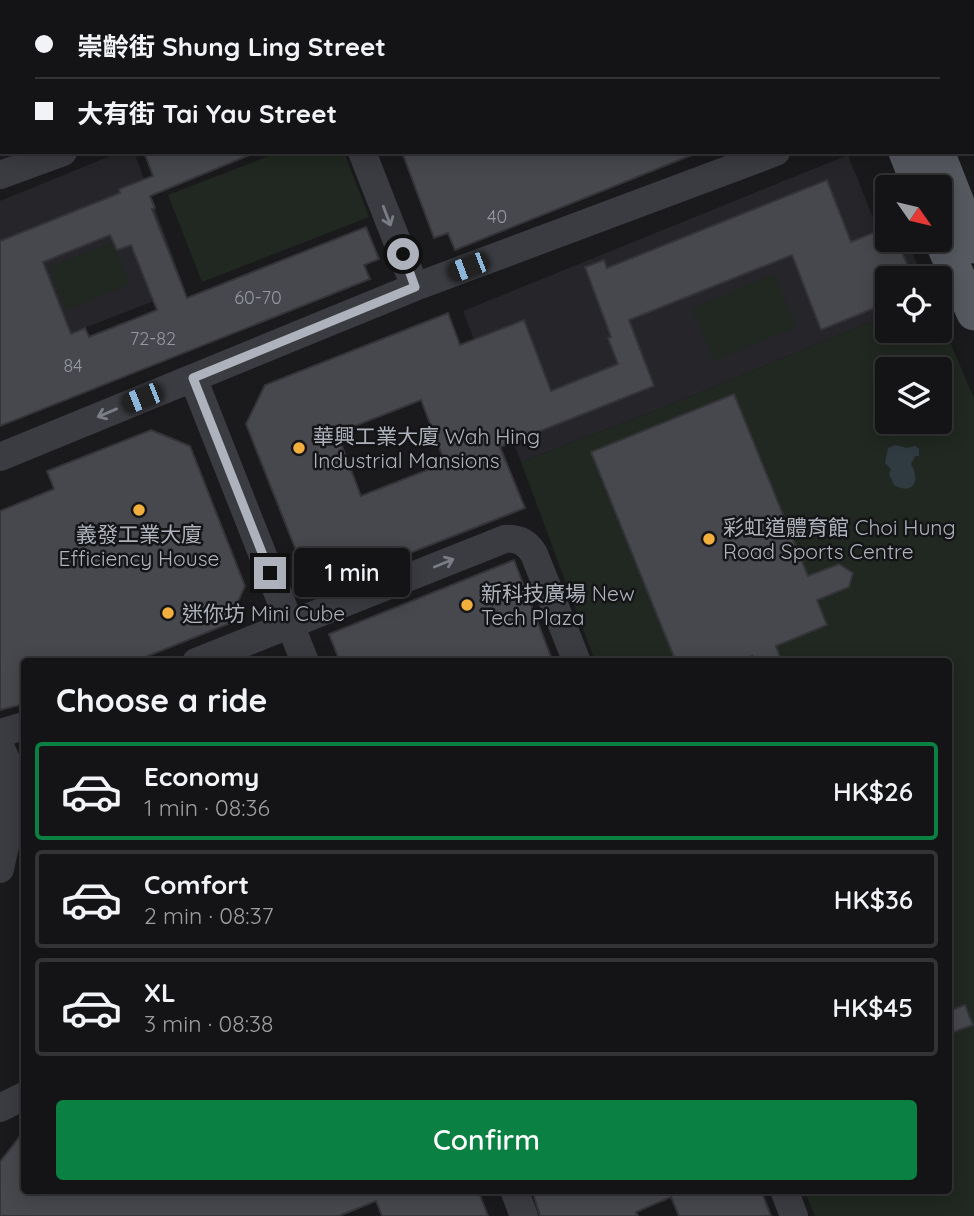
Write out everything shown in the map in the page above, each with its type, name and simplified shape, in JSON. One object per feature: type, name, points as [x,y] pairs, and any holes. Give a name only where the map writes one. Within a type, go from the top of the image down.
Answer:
[{"type":"main road","points":[[907,154],[915,175]]},
{"type":"main road","points":[[938,154],[974,246]]},
{"type":"main road","points":[[947,252],[974,313]]},
{"type":"street","points":[[0,176],[45,154]]},
{"type":"street","points":[[363,154],[415,287]]},
{"type":"street","points":[[0,457],[415,287],[741,159],[766,154]]},
{"type":"street","points":[[193,378],[303,658]]},
{"type":"street","points":[[206,658],[505,539],[523,541],[534,554],[575,658]]},
{"type":"street","points":[[0,733],[21,727]]},
{"type":"street","points":[[0,746],[19,798],[0,869]]},
{"type":"street","points":[[0,1108],[21,1098]]},
{"type":"street","points":[[516,1194],[524,1216]]},
{"type":"street","points":[[786,1194],[794,1216]]},
{"type":"shaded area","points":[[115,154],[135,154],[185,289],[38,346],[0,250],[0,201]]},
{"type":"shaded area","points":[[274,154],[345,154],[369,217],[202,282],[168,195]]},
{"type":"shaded area","points":[[848,155],[875,223],[875,252],[912,252],[918,266],[875,266],[875,320],[667,406],[521,462],[463,311]]},
{"type":"shaded area","points":[[113,242],[130,284],[66,310],[49,267]]},
{"type":"shaded area","points":[[774,274],[796,327],[714,361],[692,308]]},
{"type":"shaded area","points":[[875,320],[875,343],[950,343],[974,398],[974,1216],[815,1216],[806,1194],[952,1194],[952,658],[594,658],[521,462],[667,406]]},
{"type":"shaded area","points":[[895,445],[907,448],[915,446],[919,449],[919,456],[915,456],[911,464],[915,481],[910,488],[894,485],[889,474],[891,469],[885,463],[888,448]]},
{"type":"building","points":[[145,154],[252,154],[150,196],[155,208],[152,209],[187,298],[366,227],[379,259],[364,265],[370,279],[0,426],[0,241],[120,193],[119,189],[153,176]],"holes":[[[110,235],[117,250],[131,245],[157,310],[89,337],[85,328],[71,334],[43,262]]]},
{"type":"building","points":[[403,154],[695,154],[455,250],[448,233],[434,238]]},
{"type":"building","points":[[827,180],[851,242],[875,232],[875,252],[902,252],[908,266],[875,266],[875,308],[821,330],[792,255],[629,320],[654,386],[500,447],[525,508],[341,580],[301,563],[246,424],[265,385],[448,313],[460,345],[524,320],[551,391],[618,364],[585,267],[604,260],[607,268]],"holes":[[[421,400],[445,463],[361,496],[337,433]]]},
{"type":"building","name":"彩虹道體育館 Choi Hung Road Sports Centre","points":[[734,394],[808,576],[839,564],[853,573],[849,587],[817,600],[827,625],[776,646],[780,658],[674,658],[591,452]]},
{"type":"building","points":[[151,430],[190,446],[245,586],[228,624],[143,658],[21,658],[21,705],[0,710],[0,511],[54,489],[47,471]]},
{"type":"building","name":"新科技廣場 New Tech Plaza","points":[[514,560],[551,658],[338,658],[329,634]]},
{"type":"building","points":[[965,1005],[973,1025],[952,1033],[952,1010]]},
{"type":"building","points":[[21,1135],[21,1194],[480,1194],[488,1216],[382,1216],[376,1201],[339,1216],[0,1216],[0,1162]]},
{"type":"building","points":[[533,1194],[763,1194],[771,1216],[679,1216],[671,1197],[636,1212],[638,1216],[540,1216]]},
{"type":"place","name":"華興工業大廈 Wah Hing Industrial Mansions","points":[[299,448]]},
{"type":"place","name":"義發工業大廈 Efficiency House","points":[[139,510]]},
{"type":"place","name":"彩虹道體育館 Choi Hung Road Sports Centre","points":[[709,539]]},
{"type":"place","name":"新科技廣場 New Tech Plaza","points":[[467,605]]},
{"type":"place","name":"迷你坊 Mini Cube","points":[[168,613]]},
{"type":"route","points":[[270,573],[193,378],[415,287],[403,254]]}]
